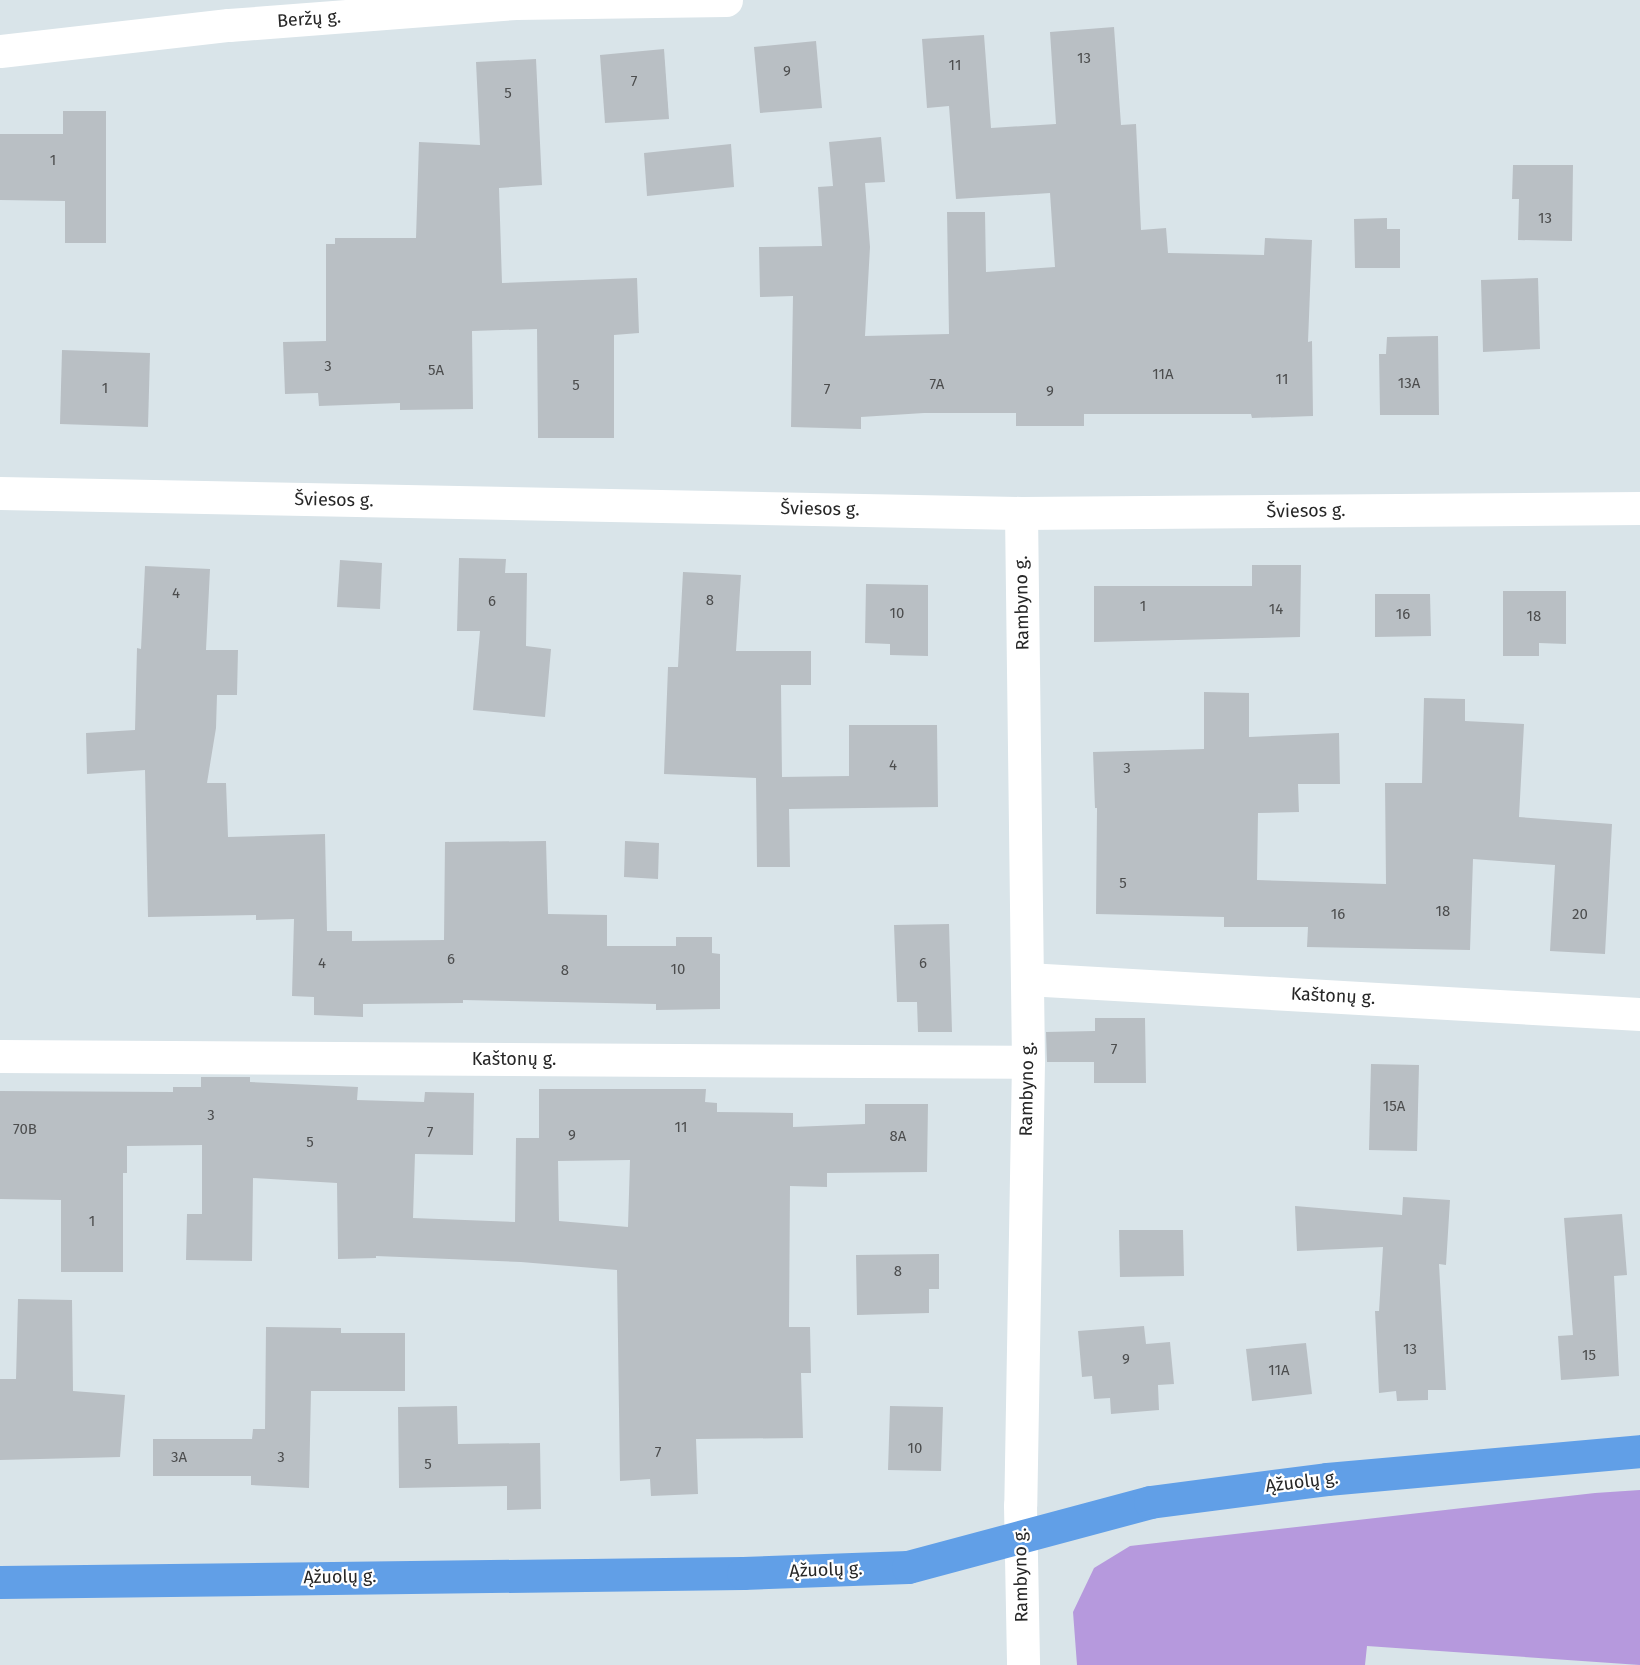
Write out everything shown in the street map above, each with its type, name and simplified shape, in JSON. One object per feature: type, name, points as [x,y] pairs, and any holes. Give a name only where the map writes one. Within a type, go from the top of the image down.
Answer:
[{"type":"main road","name":"Ąžuolų g.","points":[[0,1582],[743,1574],[908,1567],[968,1553],[1020,1535],[1150,1502],[1327,1479],[1640,1451]]},
{"type":"street","name":"Beržų g.","points":[[0,51],[229,25],[514,3],[726,0]]},
{"type":"street","name":"Šviesos g.","points":[[0,493],[1021,513],[1640,508]]},
{"type":"street","name":"Rambyno g.","points":[[1021,513],[1028,1062],[1020,1535],[1023,1665]]},
{"type":"street","name":"Kaštonų g.","points":[[1027,979],[1640,1014]]},
{"type":"street","name":"Kaštonų g.","points":[[0,1056],[1028,1062]]},
{"type":"shaded area","points":[[1640,1490],[1640,1665],[1367,1646],[1365,1665],[1077,1665],[1073,1612],[1094,1568],[1130,1546],[1595,1493]]},
{"type":"building","points":[[1114,27],[1121,125],[1136,124],[1141,230],[1166,228],[1168,253],[1264,255],[1265,238],[1312,240],[1308,342],[1312,341],[1313,416],[1252,418],[1251,414],[1084,414],[1084,426],[1016,426],[1016,413],[924,413],[861,417],[861,429],[791,427],[793,296],[760,297],[759,247],[822,246],[818,187],[833,186],[829,142],[881,137],[885,182],[865,183],[870,247],[865,336],[949,334],[947,212],[985,212],[986,272],[1055,267],[1050,193],[956,199],[949,106],[927,108],[922,39],[984,35],[991,128],[1056,124],[1050,32]]},
{"type":"building","points":[[816,41],[822,108],[760,113],[754,47]]},
{"type":"building","points":[[664,49],[669,119],[605,123],[600,55]]},
{"type":"building","points":[[536,59],[542,185],[499,188],[502,283],[637,278],[639,333],[614,335],[614,438],[538,438],[537,329],[472,331],[473,409],[400,410],[400,403],[319,406],[318,393],[285,394],[283,342],[326,341],[326,244],[335,244],[335,238],[416,238],[419,142],[480,145],[476,62]]},
{"type":"building","points":[[63,111],[106,111],[106,243],[65,243],[65,201],[0,200],[0,134],[63,134]]},
{"type":"building","points":[[731,144],[734,187],[647,196],[644,153]]},
{"type":"building","points":[[1513,165],[1573,165],[1572,241],[1518,240],[1519,199],[1512,199]]},
{"type":"building","points":[[1387,218],[1387,229],[1400,229],[1400,268],[1355,268],[1354,219]]},
{"type":"building","points":[[1538,278],[1540,349],[1483,352],[1481,280]]},
{"type":"building","points":[[1438,336],[1439,415],[1380,415],[1379,354],[1386,354],[1387,337]]},
{"type":"building","points":[[62,350],[150,353],[148,427],[60,424]]},
{"type":"building","points":[[459,558],[506,559],[505,573],[527,573],[526,646],[551,649],[545,717],[473,710],[480,631],[457,631]]},
{"type":"building","points":[[340,560],[382,563],[380,609],[337,607]]},
{"type":"building","points":[[1252,565],[1301,565],[1300,637],[1094,642],[1094,586],[1252,586]]},
{"type":"building","points":[[145,566],[210,569],[206,650],[238,650],[237,695],[217,695],[216,728],[207,783],[226,783],[228,837],[325,834],[327,931],[352,931],[352,941],[444,940],[445,842],[546,841],[548,914],[607,915],[607,946],[676,946],[676,937],[712,937],[712,953],[720,954],[720,1009],[656,1010],[656,1004],[463,1000],[463,1003],[363,1004],[363,1017],[314,1015],[314,997],[292,996],[294,919],[256,920],[256,915],[148,917],[145,770],[87,774],[86,733],[135,730],[137,648],[141,649]]},
{"type":"building","points":[[683,572],[741,575],[736,651],[811,651],[811,685],[781,685],[782,777],[849,776],[849,725],[937,725],[938,807],[789,809],[790,867],[757,867],[756,778],[664,774],[668,667],[678,667]]},
{"type":"building","points":[[866,584],[928,585],[928,656],[890,655],[890,644],[865,643]]},
{"type":"building","points":[[1503,591],[1566,591],[1566,644],[1539,643],[1539,656],[1503,656]]},
{"type":"building","points":[[1375,594],[1430,594],[1431,636],[1375,637]]},
{"type":"building","points":[[1204,692],[1249,693],[1249,737],[1339,733],[1340,784],[1298,784],[1299,812],[1258,813],[1257,880],[1386,884],[1385,783],[1422,783],[1424,698],[1465,699],[1465,721],[1524,724],[1519,817],[1612,824],[1605,954],[1550,951],[1555,865],[1473,859],[1470,950],[1307,947],[1308,927],[1224,927],[1224,917],[1096,914],[1097,808],[1095,808],[1093,752],[1204,749]]},
{"type":"building","points":[[625,841],[659,843],[658,879],[624,877]]},
{"type":"building","points":[[949,924],[952,1032],[918,1032],[917,1002],[897,1002],[894,925]]},
{"type":"building","points":[[1095,1018],[1145,1018],[1146,1083],[1094,1083],[1094,1062],[1047,1062],[1046,1032],[1095,1031]]},
{"type":"building","points":[[1371,1064],[1419,1065],[1417,1151],[1369,1150]]},
{"type":"building","points":[[201,1077],[250,1077],[250,1082],[358,1087],[357,1100],[424,1102],[425,1092],[474,1093],[473,1155],[415,1154],[413,1218],[515,1222],[516,1138],[539,1138],[539,1089],[706,1089],[705,1102],[717,1103],[717,1112],[793,1113],[793,1127],[865,1124],[865,1104],[928,1104],[927,1172],[827,1173],[827,1187],[790,1186],[789,1327],[810,1327],[811,1373],[801,1373],[803,1438],[696,1439],[698,1494],[651,1496],[650,1479],[620,1481],[617,1270],[521,1262],[376,1256],[376,1258],[338,1259],[337,1183],[253,1178],[252,1261],[186,1260],[187,1214],[202,1214],[202,1145],[127,1146],[127,1173],[123,1173],[123,1272],[61,1272],[61,1200],[0,1199],[0,1091],[173,1092],[173,1087],[201,1087]],"holes":[[[630,1160],[628,1227],[559,1221],[558,1161]]]},
{"type":"building","points":[[1403,1197],[1450,1200],[1446,1265],[1439,1264],[1446,1390],[1428,1390],[1428,1400],[1397,1401],[1396,1391],[1379,1393],[1375,1311],[1379,1311],[1383,1247],[1297,1251],[1295,1206],[1402,1215]]},
{"type":"building","points":[[1622,1214],[1627,1275],[1614,1276],[1619,1376],[1561,1380],[1558,1336],[1573,1335],[1564,1218]]},
{"type":"building","points":[[1119,1230],[1183,1230],[1184,1276],[1120,1277]]},
{"type":"building","points":[[939,1254],[939,1289],[929,1289],[929,1313],[857,1315],[856,1255]]},
{"type":"building","points":[[18,1299],[72,1300],[73,1391],[125,1395],[120,1457],[0,1460],[0,1379],[16,1379]]},
{"type":"building","points":[[1144,1326],[1146,1344],[1170,1342],[1174,1384],[1158,1385],[1159,1410],[1111,1414],[1110,1398],[1094,1399],[1092,1376],[1082,1377],[1078,1331]]},
{"type":"building","points":[[266,1327],[341,1328],[341,1333],[405,1333],[405,1391],[311,1391],[309,1488],[251,1485],[251,1476],[153,1476],[153,1439],[252,1439],[253,1429],[265,1429]]},
{"type":"building","points":[[1306,1343],[1312,1394],[1252,1401],[1246,1349]]},
{"type":"building","points":[[457,1406],[458,1444],[540,1443],[541,1509],[507,1510],[507,1486],[399,1488],[398,1407]]},
{"type":"building","points":[[890,1406],[943,1407],[941,1471],[888,1470]]}]
